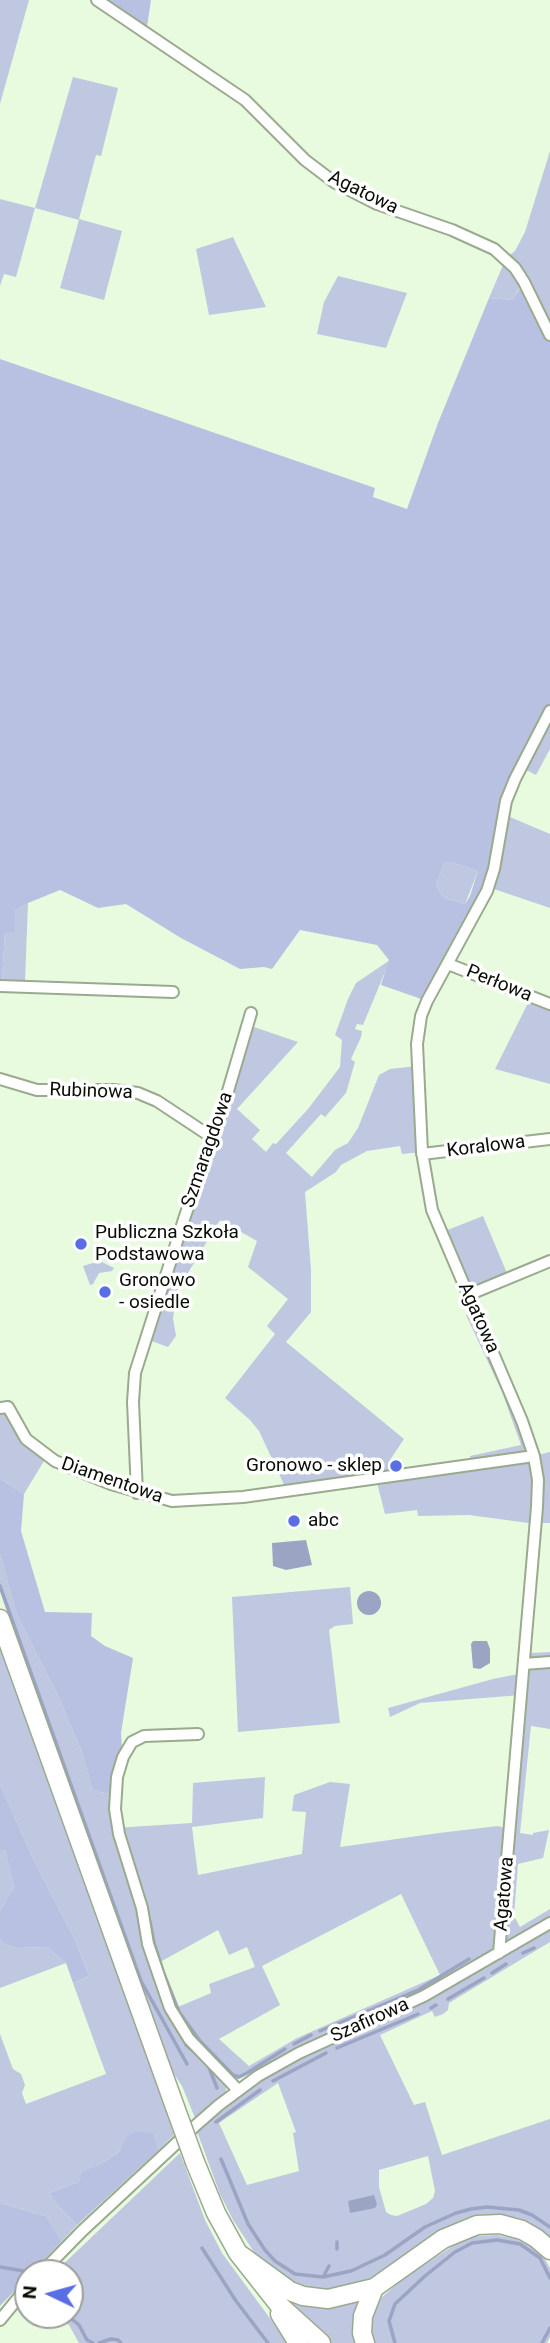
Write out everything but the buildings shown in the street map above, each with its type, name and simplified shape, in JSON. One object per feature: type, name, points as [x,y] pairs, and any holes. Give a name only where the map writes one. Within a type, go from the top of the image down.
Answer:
[{"type":"highway","points":[[0,1619],[175,2107],[216,2213],[238,2253],[262,2284],[285,2311],[321,2343]]},
{"type":"highway","points":[[238,2253],[279,2284],[303,2296],[337,2298],[374,2288],[443,2239],[478,2225],[512,2226],[537,2238],[550,2250]]},
{"type":"highway","points":[[262,2284],[298,2343]]},
{"type":"highway","points":[[365,2343],[362,2333],[363,2316],[374,2288]]},
{"type":"street","name":"Agatowa","points":[[97,0],[245,100],[305,160],[334,182],[377,204],[470,237],[494,249],[515,268],[550,335]]},
{"type":"street","name":"Agatowa","points":[[499,1953],[538,1497],[534,1456],[514,1401],[435,1220],[426,1189],[417,1036],[427,1001],[487,891],[494,869],[506,801],[550,711]]},
{"type":"street","name":"Perłowa","points":[[448,964],[550,1004]]},
{"type":"street","points":[[0,986],[173,992]]},
{"type":"street","name":"Szmaragdowa","points":[[137,1493],[134,1447],[135,1373],[213,1138],[251,1013]]},
{"type":"street","name":"Rubinowa","points":[[0,1079],[37,1090],[113,1090],[143,1094],[213,1138]]},
{"type":"street","name":"Koralowa","points":[[422,1154],[550,1139]]},
{"type":"street","points":[[468,1295],[550,1261]]},
{"type":"street","name":"Diamentowa","points":[[4,1407],[26,1439],[47,1456],[79,1472],[137,1493],[172,1501],[211,1501],[534,1456]]},
{"type":"street","points":[[524,1664],[550,1662]]},
{"type":"street","points":[[198,1734],[144,1736],[132,1742],[123,1757],[117,1777],[115,1810],[119,1834],[142,1908],[148,1944],[170,2008],[189,2039],[238,2090]]},
{"type":"street","name":"Szafirowa","points":[[55,2259],[195,2126],[238,2090],[299,2053],[424,1996],[550,1923]]},
{"type":"street","points":[[0,2320],[14,2303]]},
{"type":"shaded area","points":[[0,0],[29,0],[0,104]]},
{"type":"shaded area","points":[[97,0],[151,0],[146,34]]},
{"type":"shaded area","points":[[73,77],[118,88],[101,156],[96,155],[79,219],[122,231],[104,300],[60,288],[79,220],[35,208]]},
{"type":"shaded area","points":[[550,151],[550,335],[523,282],[512,300],[489,298],[506,258],[515,251],[525,232]]},
{"type":"shaded area","points":[[0,199],[35,208],[16,277],[4,274],[0,286]]},
{"type":"shaded area","points":[[233,237],[266,307],[209,315],[196,249]]},
{"type":"shaded area","points":[[338,276],[407,293],[386,348],[317,334],[324,302]]},
{"type":"shaded area","points":[[524,282],[550,335],[550,711],[515,779],[494,869],[427,1001],[381,985],[389,960],[377,945],[300,930],[272,969],[240,969],[181,938],[126,904],[98,908],[60,890],[15,911],[14,932],[5,932],[0,981],[0,359],[375,488],[373,497],[407,509],[438,423],[489,298],[512,300]],"holes":[[[450,862],[478,871],[465,904],[444,898],[436,885],[444,863]]]},
{"type":"shaded area","points":[[550,711],[550,749],[536,775],[520,767]]},
{"type":"shaded area","points":[[503,814],[550,834],[550,908],[488,887]]},
{"type":"shaded area","points":[[450,862],[478,871],[465,904],[444,898],[436,885],[444,863]]},
{"type":"shaded area","points":[[28,903],[25,982],[2,981],[5,932],[15,911]]},
{"type":"shaded area","points":[[390,960],[363,1025],[357,1024],[355,1029],[362,1031],[351,1059],[355,1062],[346,1093],[325,1117],[321,1114],[286,1153],[312,1177],[335,1150],[348,1143],[358,1128],[379,1075],[390,1069],[417,1066],[422,1152],[402,1154],[400,1146],[367,1151],[341,1165],[336,1172],[305,1192],[311,1312],[286,1342],[404,1439],[388,1463],[390,1477],[471,1465],[470,1456],[521,1445],[502,1392],[466,1315],[476,1312],[534,1456],[550,1452],[550,1523],[542,1523],[542,1519],[536,1519],[536,1524],[469,1515],[418,1516],[417,1510],[385,1514],[376,1479],[287,1491],[259,1431],[225,1398],[275,1334],[267,1326],[288,1299],[248,1267],[257,1241],[220,1220],[177,1291],[173,1318],[176,1336],[168,1347],[146,1339],[248,1025],[298,1042],[237,1109],[260,1130],[252,1139],[266,1152],[308,1109],[340,1067],[342,1040],[335,1035],[356,983]]},
{"type":"shaded area","points":[[531,997],[550,1004],[550,1084],[495,1069]]},
{"type":"shaded area","points":[[483,1216],[509,1278],[468,1295],[445,1231]]},
{"type":"shaded area","points":[[100,1261],[114,1268],[112,1271],[99,1273],[90,1285],[83,1266]]},
{"type":"shaded area","points":[[0,1408],[47,1456],[24,1494],[0,1479]]},
{"type":"shaded area","points":[[0,1479],[24,1494],[21,1531],[45,1612],[92,1613],[91,1636],[105,1646],[133,1658],[121,1733],[122,1750],[112,1794],[93,1791],[81,1750],[59,1698],[17,1615],[0,1554]]},
{"type":"shaded area","points":[[306,1540],[312,1565],[286,1570],[273,1566],[272,1543]]},
{"type":"shaded area","points":[[0,1554],[17,1615],[59,1698],[81,1750],[93,1791],[112,1794],[114,1828],[192,1823],[193,1783],[265,1777],[263,1818],[192,1827],[198,1875],[302,1854],[306,1812],[292,1811],[294,1795],[330,1782],[350,1784],[340,1847],[498,1826],[505,1828],[521,1695],[420,1703],[390,1717],[388,1708],[523,1673],[530,1663],[530,1653],[550,1652],[550,1729],[531,1726],[520,1833],[533,1835],[549,1830],[543,1858],[518,1864],[514,1916],[520,1927],[550,1909],[550,1942],[449,2003],[448,2010],[443,2014],[435,2017],[432,2011],[380,2035],[414,2105],[425,2102],[442,2155],[550,2119],[550,2237],[519,2218],[477,2215],[437,2232],[360,2284],[333,2291],[315,2291],[292,2284],[269,2268],[254,2252],[220,2194],[195,2126],[258,2076],[253,2071],[227,2085],[225,2095],[195,2118],[182,2086],[170,2068],[0,1591]],"holes":[[[401,1894],[440,1975],[297,2038],[249,2066],[219,2039],[280,2005],[262,1966]],[[218,1930],[229,1955],[247,1947],[255,1967],[209,1984],[211,1993],[166,2012],[151,1967]],[[278,2083],[296,2132],[293,2133],[299,2171],[247,2185],[219,2123]],[[428,2156],[435,2191],[433,2198],[426,2204],[397,2216],[391,2215],[386,2212],[379,2187],[379,2170]]]},
{"type":"shaded area","points":[[350,1587],[353,1624],[335,1626],[329,1630],[340,1723],[238,1732],[232,1597]]},
{"type":"shaded area","points":[[369,1591],[380,1598],[381,1603],[374,1614],[369,1615],[358,1608],[357,1603],[364,1592]]},
{"type":"shaded area","points":[[0,1641],[134,2014],[174,2135],[159,2150],[154,2134],[83,2172],[79,2182],[49,2193],[77,2225],[62,2241],[46,2216],[0,2203],[0,2034],[13,2069],[21,2074],[25,2085],[22,2093],[26,2104],[106,2074],[73,1983],[89,1976],[75,1940],[33,1859],[0,1784]]},
{"type":"shaded area","points":[[473,1641],[487,1641],[490,1649],[490,1663],[480,1669],[473,1668]]},
{"type":"shaded area","points":[[0,1784],[33,1859],[75,1940],[89,1976],[73,1983],[66,1963],[47,1947],[17,1948],[2,1943],[0,1939],[0,1911],[14,1887],[5,1850],[0,1850]]},
{"type":"shaded area","points":[[0,1850],[5,1850],[14,1887],[0,1911]]},
{"type":"shaded area","points":[[0,1939],[2,1943],[17,1948],[47,1947],[66,1963],[0,1988]]},
{"type":"shaded area","points":[[137,2131],[154,2134],[159,2150],[77,2225],[49,2193],[79,2182],[82,2172],[120,2151],[127,2136]]},
{"type":"shaded area","points":[[180,2153],[205,2220],[222,2253],[288,2343],[79,2343],[71,2329],[84,2329],[84,2259],[69,2259]]},
{"type":"shaded area","points":[[374,2195],[377,2204],[375,2208],[350,2213],[348,2201]]},
{"type":"shaded area","points":[[0,2203],[46,2216],[62,2241],[45,2259],[14,2259],[14,2292],[0,2306]]},
{"type":"shaded area","points":[[497,2235],[516,2239],[533,2247],[543,2256],[550,2268],[550,2337],[547,2343],[373,2343],[370,2327],[382,2297],[404,2278],[459,2242],[476,2236]]},
{"type":"shaded area","points":[[280,2295],[364,2296],[358,2343],[332,2343]]},
{"type":"waterway","points":[[0,1586],[141,1981],[187,2064]]},
{"type":"waterway","points":[[150,1922],[154,1943],[179,2012],[200,2041],[233,2075],[239,2077],[285,2049]]},
{"type":"waterway","points":[[523,1953],[534,1948]]},
{"type":"waterway","points":[[363,2013],[418,1990],[469,1959]]},
{"type":"waterway","points":[[492,1973],[506,1964]]},
{"type":"waterway","points":[[448,1999],[484,1978]]},
{"type":"waterway","points":[[431,2008],[436,2005]]},
{"type":"waterway","points":[[337,2048],[418,2014]]},
{"type":"waterway","points":[[320,2031],[356,2016]]},
{"type":"waterway","points":[[294,2044],[311,2035]]},
{"type":"waterway","points":[[186,2045],[200,2057]]},
{"type":"waterway","points":[[273,2081],[326,2053]]},
{"type":"waterway","points":[[208,2065],[217,2088]]},
{"type":"waterway","points":[[216,2122],[260,2090]]},
{"type":"waterway","points":[[221,2159],[248,2224],[275,2261],[295,2274],[323,2277],[351,2271],[385,2255],[425,2227],[471,2209],[487,2207],[519,2210],[550,2227]]},
{"type":"waterway","points":[[395,2343],[389,2321],[395,2304],[455,2252],[472,2243],[497,2240],[520,2244],[540,2258],[550,2278]]},
{"type":"waterway","points":[[337,2242],[337,2249]]},
{"type":"waterway","points":[[202,2248],[236,2301],[268,2343]]},
{"type":"waterway","points":[[323,2277],[329,2266]]},
{"type":"waterway","points":[[0,2267],[14,2269]]},
{"type":"waterway","points":[[542,2343],[550,2328]]},
{"type":"waterway","points":[[81,2329],[87,2340],[93,2343]]},
{"type":"waterway","points":[[99,2343],[111,2339],[121,2343]]},
{"type":"place","name":"Publiczna Szkoła Podstawowa","points":[[81,1244]]},
{"type":"place","name":"Gronowo - osiedle","points":[[105,1292]]},
{"type":"place","name":"Gronowo - sklep","points":[[396,1466]]},
{"type":"place","name":"abc","points":[[294,1521]]}]
